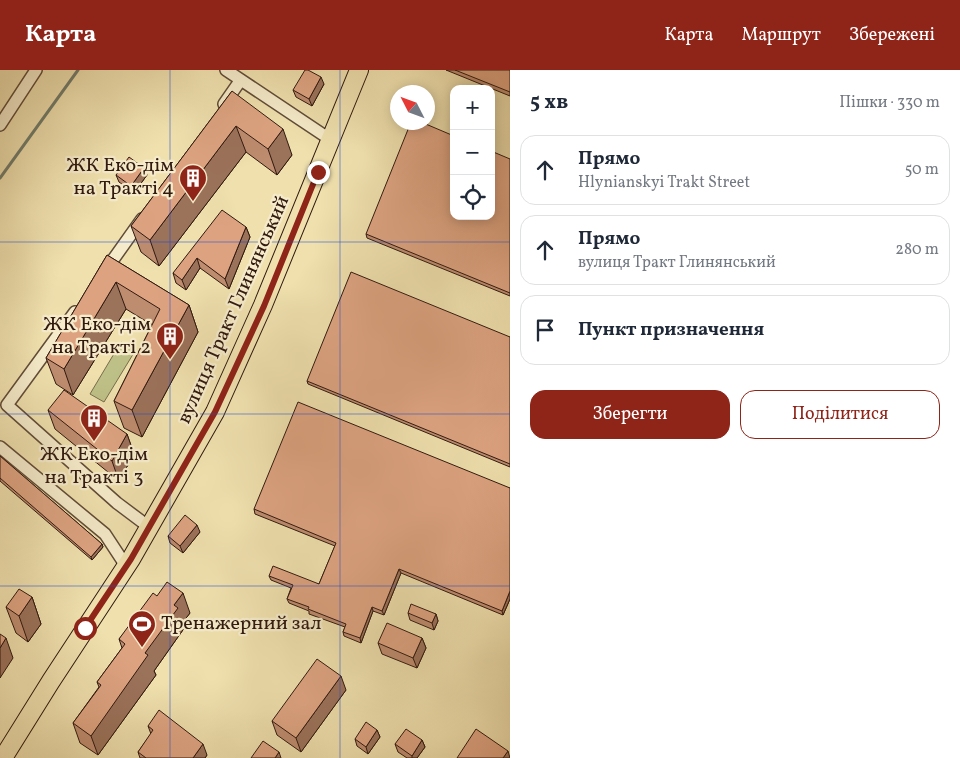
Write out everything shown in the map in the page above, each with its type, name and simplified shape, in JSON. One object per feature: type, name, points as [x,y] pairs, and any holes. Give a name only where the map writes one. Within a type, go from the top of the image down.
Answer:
[{"type":"main road","name":"вулиця Тракт Глинянський","points":[[3,758],[128,562],[215,412],[264,306],[359,70]]},
{"type":"street","points":[[0,125],[36,70]]},
{"type":"street","points":[[226,70],[331,140]]},
{"type":"street","points":[[217,113],[240,81]]},
{"type":"street","points":[[97,281],[149,209]]},
{"type":"street","points":[[80,305],[7,405],[117,503],[149,527]]},
{"type":"street","points":[[0,447],[105,534],[128,562]]},
{"type":"green space","points":[[121,342],[135,351],[104,402],[90,394]]},
{"type":"building","points":[[305,70],[321,77],[309,99],[293,90]]},
{"type":"building","points":[[455,70],[510,70],[510,92]]},
{"type":"building","points":[[232,91],[283,129],[268,149],[236,126],[150,240],[131,226]]},
{"type":"building","points":[[435,128],[450,134],[450,220],[495,220],[495,153],[510,159],[510,293],[366,234],[408,130],[435,130]]},
{"type":"building","points":[[129,157],[144,168],[131,186],[116,175]]},
{"type":"building","points":[[222,210],[246,227],[225,279],[197,258],[182,280],[173,273]]},
{"type":"building","points":[[107,255],[189,305],[132,410],[114,401],[160,309],[116,282],[64,369],[46,358]]},
{"type":"building","points":[[351,272],[510,337],[510,464],[307,381]]},
{"type":"building","points":[[64,390],[127,434],[112,461],[48,410]]},
{"type":"building","points":[[298,402],[510,488],[510,591],[502,611],[399,569],[382,611],[372,607],[360,638],[343,632],[346,624],[287,599],[293,585],[269,576],[273,566],[319,584],[336,543],[254,509]]},
{"type":"building","points":[[0,456],[102,544],[91,557],[0,478]]},
{"type":"building","points":[[185,515],[197,525],[180,546],[168,536]]},
{"type":"building","points":[[167,582],[183,593],[174,605],[178,608],[145,653],[148,655],[91,736],[73,723],[101,685],[97,682],[125,644],[119,639],[153,593],[157,596]]},
{"type":"building","points":[[19,589],[32,597],[19,616],[6,607]]},
{"type":"building","points":[[411,604],[436,614],[432,623],[408,613]]},
{"type":"building","points":[[387,623],[422,638],[413,658],[378,643]]},
{"type":"building","points":[[0,634],[6,638],[0,648]]},
{"type":"building","points":[[317,659],[341,676],[296,738],[272,721]]},
{"type":"building","points":[[159,710],[203,744],[193,758],[146,758],[138,752],[153,730],[148,726]]},
{"type":"building","points":[[366,722],[377,730],[366,747],[355,739]]},
{"type":"building","points":[[406,729],[422,740],[412,756],[395,744]]},
{"type":"building","points":[[476,729],[508,751],[503,758],[457,758]]},
{"type":"building","points":[[263,741],[279,752],[275,758],[251,758]]},
{"type":"waterway","points":[[0,178],[78,70]]},
{"type":"place","name":"ЖК Еко-дім на Тракті 4","points":[[193,202]]},
{"type":"place","name":"ЖК Еко-дім на Тракті 2","points":[[170,360]]},
{"type":"place","name":"ЖК Еко-дім на Тракті 3","points":[[94,442]]},
{"type":"place","name":"Тренажерний зал","points":[[142,648]]},
{"type":"route","points":[[85,628],[131,559],[215,412],[264,306],[318,172]]}]
